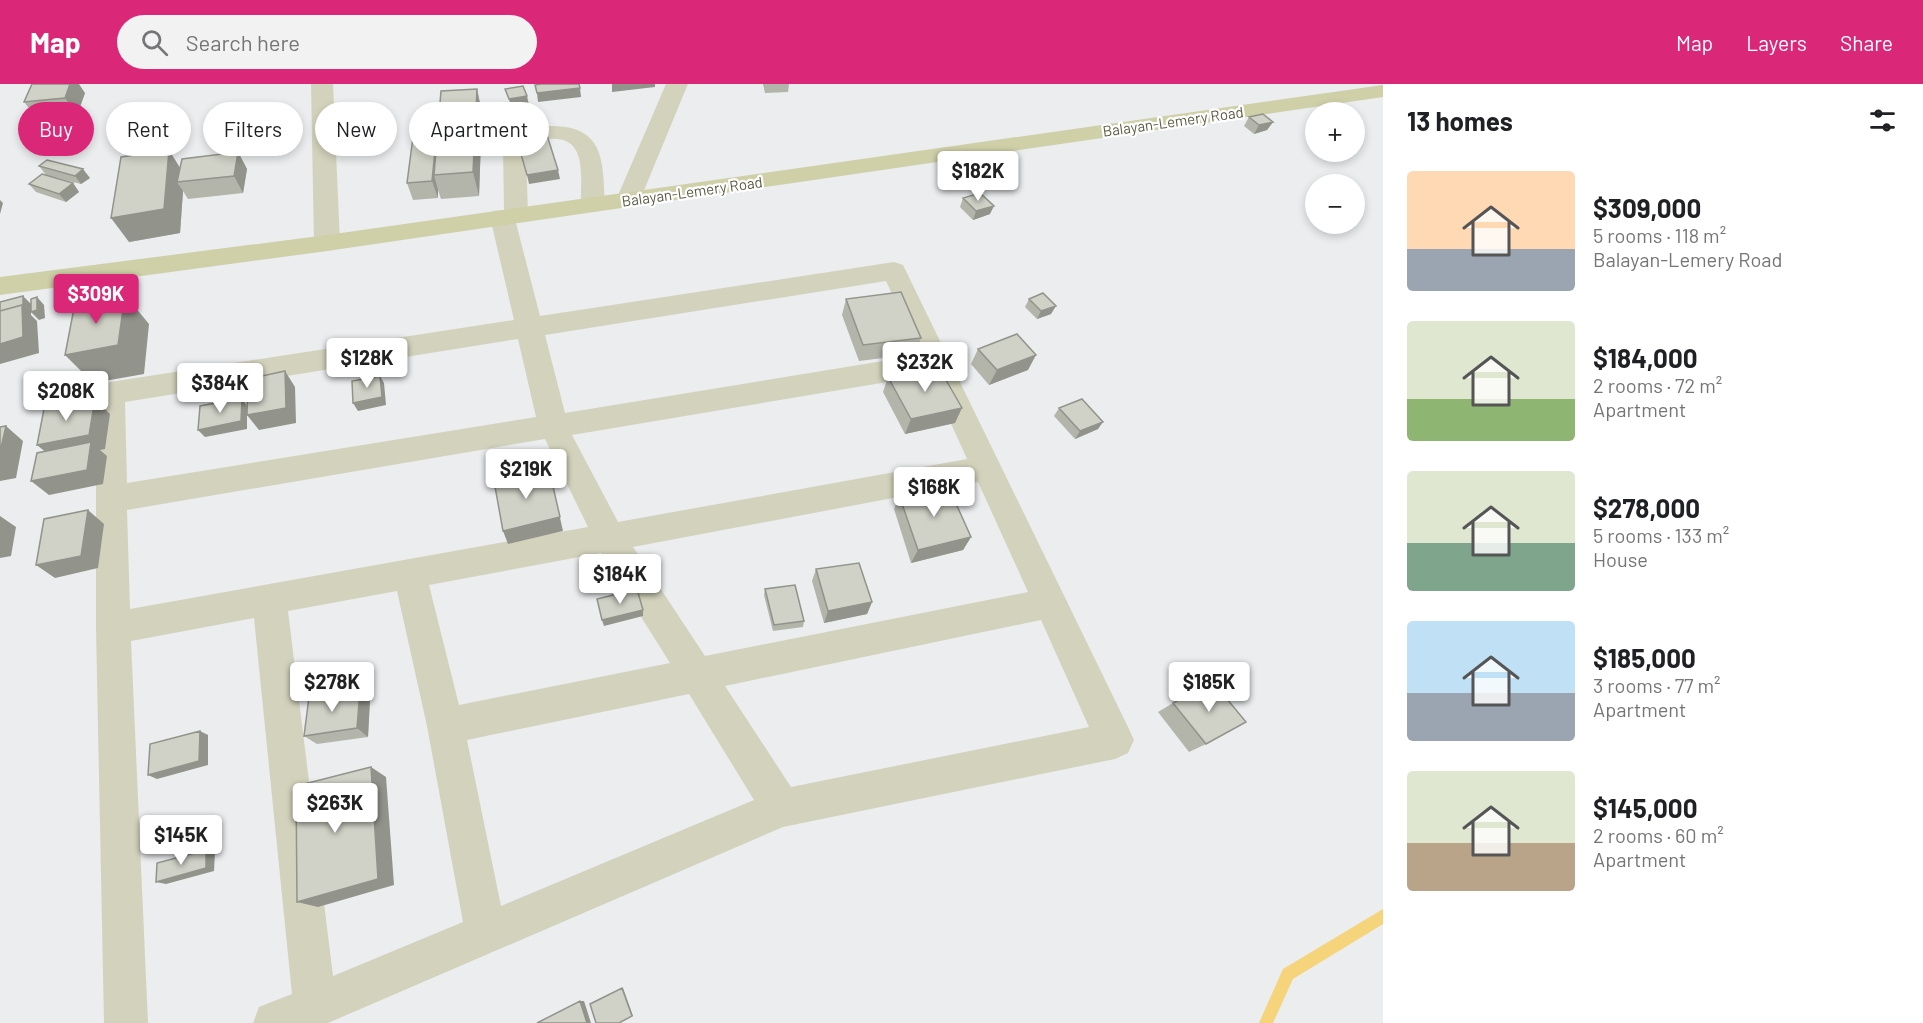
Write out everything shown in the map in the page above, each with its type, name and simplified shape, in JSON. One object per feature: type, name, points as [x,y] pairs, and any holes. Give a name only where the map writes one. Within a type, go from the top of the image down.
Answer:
[{"type":"main road","name":"Balayan-Lemery Road","points":[[0,286],[327,243],[1383,91]]},
{"type":"street","points":[[322,84],[327,243]]},
{"type":"street","points":[[628,200],[676,84]]},
{"type":"street","points":[[593,204],[589,150],[580,139],[568,134],[551,132],[530,136],[514,146],[509,216],[527,327],[553,426],[609,537],[782,808]]},
{"type":"street","points":[[126,1023],[113,628],[110,393],[894,271],[1115,740],[782,808],[275,1023]]},
{"type":"street","points":[[112,499],[937,363]]},
{"type":"street","points":[[113,628],[987,468]]},
{"type":"street","points":[[410,574],[446,726],[486,934]]},
{"type":"street","points":[[269,600],[315,1006]]},
{"type":"street","points":[[446,726],[1051,603]]},
{"type":"building","points":[[32,84],[70,84],[65,98],[24,102]]},
{"type":"building","points":[[579,84],[580,88],[537,93],[535,85]]},
{"type":"building","points":[[523,86],[527,96],[509,99],[505,89]]},
{"type":"building","points":[[477,89],[476,102],[440,102],[441,91]]},
{"type":"building","points":[[1263,114],[1273,122],[1259,125],[1249,117]]},
{"type":"building","points":[[549,141],[558,170],[527,175],[522,156],[549,156]]},
{"type":"building","points":[[168,156],[164,209],[111,218],[121,157]]},
{"type":"building","points":[[237,156],[234,176],[177,182],[182,159]]},
{"type":"building","points":[[411,156],[434,156],[432,181],[407,183]]},
{"type":"building","points":[[436,156],[474,156],[473,172],[434,175]]},
{"type":"building","points":[[47,160],[83,169],[75,176],[39,166]]},
{"type":"building","points":[[42,174],[73,183],[59,194],[29,184]]},
{"type":"building","points":[[980,193],[994,206],[976,211],[963,198]]},
{"type":"building","points":[[901,292],[921,338],[863,345],[846,299]]},
{"type":"building","points":[[1043,293],[1056,306],[1041,311],[1029,299]]},
{"type":"building","points":[[125,295],[118,345],[65,355],[75,303]]},
{"type":"building","points":[[23,296],[23,307],[22,305],[0,311],[0,302]]},
{"type":"building","points":[[37,297],[37,310],[31,312],[31,299]]},
{"type":"building","points":[[22,305],[23,337],[0,344],[0,311]]},
{"type":"building","points":[[1017,334],[1036,355],[997,370],[978,349]]},
{"type":"building","points":[[938,366],[962,408],[911,419],[888,377]]},
{"type":"building","points":[[285,371],[286,408],[247,415],[248,379]]},
{"type":"building","points":[[380,376],[382,397],[353,403],[352,381]]},
{"type":"building","points":[[242,378],[242,392],[216,397],[217,383]]},
{"type":"building","points":[[242,398],[241,421],[198,430],[200,406]]},
{"type":"building","points":[[95,399],[89,435],[37,445],[44,409]]},
{"type":"building","points":[[1082,399],[1103,422],[1080,431],[1059,408]]},
{"type":"building","points":[[6,426],[0,452],[0,427]]},
{"type":"building","points":[[91,442],[87,470],[31,481],[37,453]]},
{"type":"building","points":[[549,469],[560,517],[503,531],[494,481]]},
{"type":"building","points":[[949,488],[971,537],[918,550],[899,495]]},
{"type":"building","points":[[88,510],[81,556],[36,565],[44,519]]},
{"type":"building","points":[[859,563],[872,602],[828,611],[816,569]]},
{"type":"building","points":[[795,585],[804,621],[774,625],[765,589]]},
{"type":"building","points":[[637,589],[643,610],[602,620],[597,599]]},
{"type":"building","points":[[1213,682],[1246,722],[1206,744],[1173,703]]},
{"type":"building","points":[[360,690],[357,728],[304,736],[309,697]]},
{"type":"building","points":[[200,731],[199,761],[148,775],[150,744]]},
{"type":"building","points":[[371,767],[378,879],[297,902],[296,786]]},
{"type":"building","points":[[206,850],[206,868],[156,882],[157,863]]},
{"type":"building","points":[[622,988],[632,1016],[619,1023],[596,1023],[590,1004]]},
{"type":"building","points":[[580,1001],[587,1023],[537,1023]]},
{"type":"waterway","points":[[1266,1023],[1288,974],[1383,916]]}]
